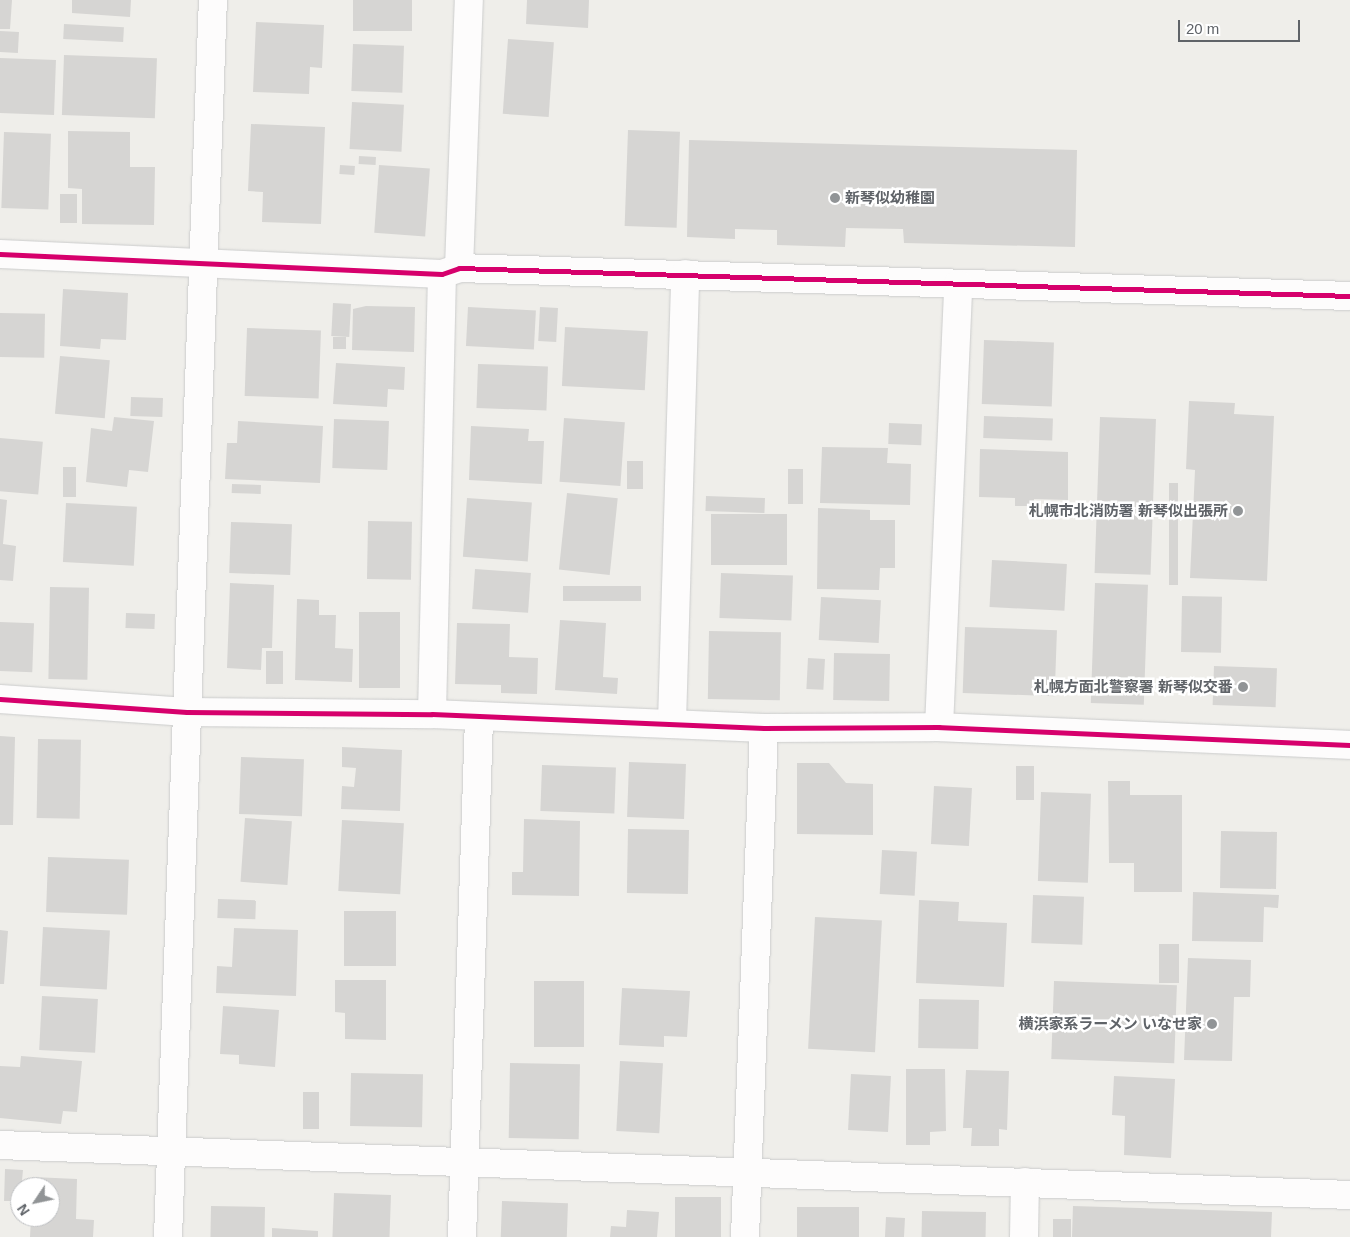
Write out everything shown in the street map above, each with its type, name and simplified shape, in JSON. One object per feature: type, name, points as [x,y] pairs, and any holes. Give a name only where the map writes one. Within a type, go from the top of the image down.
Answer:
[{"type":"street","points":[[168,1237],[213,0]]},
{"type":"street","points":[[432,714],[451,271],[469,0]]},
{"type":"street","points":[[0,254],[451,271],[685,274],[1350,296]]},
{"type":"street","points":[[672,722],[685,274]]},
{"type":"street","points":[[939,727],[958,284]]},
{"type":"street","points":[[0,699],[187,712],[432,714],[479,719],[672,722],[764,728],[939,727],[1350,744]]},
{"type":"street","points":[[462,1237],[479,719]]},
{"type":"street","points":[[745,1237],[764,728]]},
{"type":"street","points":[[0,1145],[1350,1195]]},
{"type":"street","points":[[1024,1237],[1025,1182]]},
{"type":"building","points":[[0,0],[12,0],[10,29],[0,29]]},
{"type":"building","points":[[72,0],[131,0],[130,17],[72,13]]},
{"type":"building","points":[[353,0],[412,0],[412,31],[353,31]]},
{"type":"building","points":[[527,0],[589,0],[588,28],[526,24]]},
{"type":"building","points":[[256,22],[324,25],[322,68],[310,67],[309,94],[253,92]]},
{"type":"building","points":[[64,24],[124,27],[123,42],[63,39]]},
{"type":"building","points":[[0,31],[19,32],[18,53],[0,52]]},
{"type":"building","points":[[508,39],[554,42],[549,117],[503,114]]},
{"type":"building","points":[[353,44],[404,46],[402,93],[351,91]]},
{"type":"building","points":[[64,55],[157,58],[155,118],[62,115]]},
{"type":"building","points":[[0,58],[56,60],[54,115],[0,113]]},
{"type":"building","points":[[352,102],[404,105],[401,152],[350,149]]},
{"type":"building","points":[[251,124],[325,127],[321,224],[262,222],[263,192],[248,191]]},
{"type":"building","points":[[628,130],[680,132],[677,228],[625,226]]},
{"type":"building","points":[[68,131],[130,132],[130,167],[155,167],[154,225],[82,224],[82,189],[68,188]]},
{"type":"building","points":[[4,132],[51,134],[48,210],[1,208]]},
{"type":"building","points":[[689,140],[1077,150],[1075,247],[904,243],[903,229],[846,228],[845,247],[777,245],[777,230],[735,229],[735,239],[687,237]]},
{"type":"building","points":[[359,156],[376,157],[376,165],[359,164]]},
{"type":"building","points":[[340,165],[355,166],[354,175],[339,174]]},
{"type":"building","points":[[379,165],[430,169],[425,236],[374,233]]},
{"type":"building","points":[[60,194],[77,194],[77,223],[60,223]]},
{"type":"building","points":[[63,289],[128,293],[126,340],[101,339],[100,349],[60,346]]},
{"type":"building","points":[[333,303],[351,304],[349,337],[331,336]]},
{"type":"building","points":[[366,306],[415,307],[414,352],[352,350],[353,309]]},
{"type":"building","points":[[468,307],[536,311],[534,350],[466,346]]},
{"type":"building","points":[[540,307],[558,308],[556,342],[538,341]]},
{"type":"building","points":[[0,313],[45,314],[44,358],[0,357]]},
{"type":"building","points":[[565,327],[648,331],[645,390],[562,386]]},
{"type":"building","points":[[247,328],[321,331],[319,399],[245,396]]},
{"type":"building","points":[[333,337],[346,337],[346,349],[333,349]]},
{"type":"building","points":[[984,340],[1054,342],[1052,406],[982,404]]},
{"type":"building","points":[[60,356],[110,360],[105,418],[55,414]]},
{"type":"building","points":[[336,363],[405,367],[404,390],[388,389],[387,407],[333,404]]},
{"type":"building","points":[[478,364],[548,366],[546,410],[476,408]]},
{"type":"building","points":[[131,397],[163,398],[162,417],[130,416]]},
{"type":"building","points":[[1189,401],[1235,403],[1234,414],[1274,416],[1267,581],[1190,578],[1195,470],[1186,469]]},
{"type":"building","points":[[984,416],[1053,418],[1052,440],[983,438]]},
{"type":"building","points":[[114,417],[154,421],[148,472],[129,470],[127,487],[86,482],[91,428],[112,431]]},
{"type":"building","points":[[1100,417],[1156,419],[1151,575],[1095,573]]},
{"type":"building","points":[[564,418],[625,422],[620,486],[560,482]]},
{"type":"building","points":[[334,419],[389,421],[387,470],[332,468]]},
{"type":"building","points":[[238,421],[323,426],[320,483],[225,479],[227,443],[237,443]]},
{"type":"building","points":[[889,423],[922,424],[921,445],[888,444]]},
{"type":"building","points":[[471,426],[529,429],[528,441],[544,441],[542,484],[469,480]]},
{"type":"building","points":[[0,438],[43,442],[38,495],[0,491]]},
{"type":"building","points":[[822,447],[888,448],[887,463],[911,464],[910,505],[820,503]]},
{"type":"building","points":[[980,449],[1068,452],[1068,500],[1034,499],[1034,506],[1015,506],[1015,498],[979,497]]},
{"type":"building","points":[[627,461],[643,461],[643,489],[627,489]]},
{"type":"building","points":[[63,467],[76,467],[76,497],[63,497]]},
{"type":"building","points":[[788,469],[803,469],[803,504],[788,504]]},
{"type":"building","points":[[1169,483],[1178,483],[1178,585],[1169,585]]},
{"type":"building","points":[[232,484],[261,485],[261,494],[232,493]]},
{"type":"building","points":[[567,493],[618,498],[610,575],[559,570]]},
{"type":"building","points":[[706,496],[765,498],[764,513],[705,511]]},
{"type":"building","points":[[467,498],[532,503],[528,561],[463,557]]},
{"type":"building","points":[[0,499],[7,500],[3,544],[16,546],[13,581],[0,580]]},
{"type":"building","points":[[66,503],[137,507],[134,566],[63,562]]},
{"type":"building","points":[[818,508],[870,510],[870,520],[895,520],[895,568],[880,568],[879,590],[817,589]]},
{"type":"building","points":[[711,514],[787,514],[787,565],[711,565]]},
{"type":"building","points":[[368,521],[412,522],[411,580],[367,579]]},
{"type":"building","points":[[231,522],[292,524],[290,575],[229,573]]},
{"type":"building","points":[[992,560],[1067,564],[1064,611],[990,607]]},
{"type":"building","points":[[475,569],[531,573],[528,613],[472,609]]},
{"type":"building","points":[[721,573],[793,576],[791,620],[719,618]]},
{"type":"building","points":[[230,583],[274,585],[272,648],[262,648],[261,670],[227,668]]},
{"type":"building","points":[[1095,583],[1148,585],[1144,705],[1091,703]]},
{"type":"building","points":[[563,586],[641,586],[641,601],[563,601]]},
{"type":"building","points":[[50,587],[89,588],[87,680],[48,679]]},
{"type":"building","points":[[1182,596],[1222,597],[1221,653],[1181,652]]},
{"type":"building","points":[[821,597],[881,600],[879,643],[819,640]]},
{"type":"building","points":[[297,599],[319,600],[319,615],[336,615],[335,648],[353,649],[352,682],[295,680]]},
{"type":"building","points":[[359,612],[400,612],[400,688],[359,688]]},
{"type":"building","points":[[126,613],[155,614],[154,629],[125,628]]},
{"type":"building","points":[[560,620],[606,623],[603,677],[618,678],[617,694],[555,690]]},
{"type":"building","points":[[0,622],[34,623],[32,672],[0,671]]},
{"type":"building","points":[[457,623],[510,624],[509,657],[538,658],[537,694],[501,693],[501,685],[455,684]]},
{"type":"building","points":[[965,627],[1057,630],[1055,696],[963,693]]},
{"type":"building","points":[[709,631],[781,632],[780,700],[708,699]]},
{"type":"building","points":[[266,651],[283,651],[283,684],[266,684]]},
{"type":"building","points":[[834,653],[890,654],[889,701],[833,700]]},
{"type":"building","points":[[808,658],[825,659],[823,690],[806,689]]},
{"type":"building","points":[[1214,666],[1277,668],[1276,707],[1213,705]]},
{"type":"building","points":[[0,736],[15,737],[13,825],[0,825]]},
{"type":"building","points":[[38,739],[81,740],[80,819],[37,818]]},
{"type":"building","points":[[342,747],[402,750],[400,811],[341,809],[342,786],[354,787],[356,768],[342,767]]},
{"type":"building","points":[[241,757],[304,759],[302,816],[239,814]]},
{"type":"building","points":[[629,762],[686,764],[684,819],[627,817]]},
{"type":"building","points":[[797,763],[829,763],[846,783],[873,784],[873,835],[797,834]]},
{"type":"building","points":[[542,765],[616,768],[614,814],[540,811]]},
{"type":"building","points":[[1016,766],[1034,766],[1034,800],[1016,800]]},
{"type":"building","points":[[1108,781],[1130,781],[1130,795],[1182,795],[1182,892],[1134,892],[1134,863],[1109,863]]},
{"type":"building","points":[[934,786],[972,788],[969,846],[931,844]]},
{"type":"building","points":[[1041,792],[1091,794],[1088,883],[1038,881]]},
{"type":"building","points":[[245,818],[292,821],[287,885],[241,882]]},
{"type":"building","points":[[524,819],[580,821],[579,896],[512,895],[512,872],[523,872]]},
{"type":"building","points":[[342,820],[404,823],[400,894],[338,891]]},
{"type":"building","points":[[628,829],[689,830],[688,894],[627,893]]},
{"type":"building","points":[[1221,831],[1277,832],[1276,889],[1220,888]]},
{"type":"building","points":[[882,850],[917,852],[915,896],[880,894]]},
{"type":"building","points":[[48,857],[129,860],[127,915],[46,912]]},
{"type":"building","points":[[1193,892],[1279,895],[1278,908],[1264,907],[1263,942],[1192,941]]},
{"type":"building","points":[[1033,895],[1084,897],[1082,945],[1031,943]]},
{"type":"building","points":[[218,899],[256,900],[255,919],[217,918]]},
{"type":"building","points":[[919,900],[959,902],[958,921],[1007,923],[1004,987],[916,983]]},
{"type":"building","points":[[344,911],[396,911],[396,966],[344,966]]},
{"type":"building","points":[[815,917],[882,921],[875,1052],[808,1049]]},
{"type":"building","points":[[43,927],[110,931],[107,989],[40,986]]},
{"type":"building","points":[[234,928],[298,930],[296,996],[216,993],[217,966],[232,967]]},
{"type":"building","points":[[0,930],[8,931],[4,984],[0,984]]},
{"type":"building","points":[[1159,944],[1179,944],[1179,983],[1159,983]]},
{"type":"building","points":[[1188,958],[1251,960],[1250,997],[1234,997],[1232,1061],[1184,1060]]},
{"type":"building","points":[[335,980],[386,980],[386,1040],[345,1039],[345,1013],[335,1012]]},
{"type":"building","points":[[534,981],[584,981],[584,1047],[534,1047]]},
{"type":"building","points":[[1054,981],[1177,985],[1174,1063],[1051,1059]]},
{"type":"building","points":[[622,988],[690,991],[687,1037],[664,1036],[664,1047],[619,1045]]},
{"type":"building","points":[[42,996],[98,999],[95,1053],[39,1050]]},
{"type":"building","points":[[919,999],[979,1000],[978,1049],[918,1048]]},
{"type":"building","points":[[223,1006],[279,1010],[275,1067],[239,1064],[239,1055],[220,1054]]},
{"type":"building","points":[[21,1056],[82,1061],[77,1112],[63,1111],[61,1124],[0,1118],[0,1066],[20,1067]]},
{"type":"building","points":[[620,1061],[663,1063],[659,1133],[616,1131]]},
{"type":"building","points":[[510,1063],[580,1064],[579,1139],[509,1138]]},
{"type":"building","points":[[906,1069],[945,1069],[946,1131],[930,1132],[930,1145],[906,1145]]},
{"type":"building","points":[[966,1070],[1009,1071],[1007,1130],[999,1129],[999,1146],[971,1146],[972,1128],[963,1128]]},
{"type":"building","points":[[351,1073],[423,1074],[422,1127],[350,1126]]},
{"type":"building","points":[[851,1074],[891,1076],[888,1132],[848,1130]]},
{"type":"building","points":[[1114,1076],[1175,1079],[1171,1158],[1124,1155],[1125,1116],[1112,1115]]},
{"type":"building","points":[[303,1092],[319,1092],[319,1129],[303,1129]]},
{"type":"building","points":[[5,1169],[23,1170],[22,1177],[10,1177],[10,1201],[4,1201]]},
{"type":"building","points":[[60,1178],[77,1179],[76,1219],[94,1220],[93,1237],[30,1237],[30,1227],[60,1227]]},
{"type":"building","points":[[334,1193],[391,1195],[389,1237],[332,1237]]},
{"type":"building","points":[[675,1197],[721,1197],[721,1237],[675,1237]]},
{"type":"building","points":[[502,1201],[568,1203],[567,1237],[501,1237]]},
{"type":"building","points":[[211,1206],[265,1207],[264,1237],[210,1237]]},
{"type":"building","points":[[1073,1206],[1272,1212],[1271,1237],[1072,1237]]},
{"type":"building","points":[[797,1207],[859,1207],[859,1237],[797,1237]]},
{"type":"building","points":[[627,1210],[659,1212],[657,1237],[610,1237],[611,1226],[626,1227]]},
{"type":"building","points":[[922,1211],[986,1212],[986,1237],[922,1237]]},
{"type":"building","points":[[886,1217],[905,1218],[904,1237],[885,1237]]},
{"type":"building","points":[[1053,1219],[1071,1219],[1071,1237],[1053,1237]]},
{"type":"building","points":[[272,1228],[318,1231],[318,1237],[272,1237]]},
{"type":"cycle path","points":[[0,254],[442,274],[459,268],[1350,296]]},
{"type":"cycle path","points":[[0,699],[187,712],[432,714],[764,728],[939,727],[1350,745]]},
{"type":"place","name":"新琴似幼稚園","points":[[835,198]]},
{"type":"place","name":"札幌市北消防署 新琴似出張所","points":[[1238,511]]},
{"type":"place","name":"札幌方面北警察署 新琴似交番","points":[[1243,687]]},
{"type":"place","name":"横浜家系ラーメン いなせ家","points":[[1212,1024]]}]
